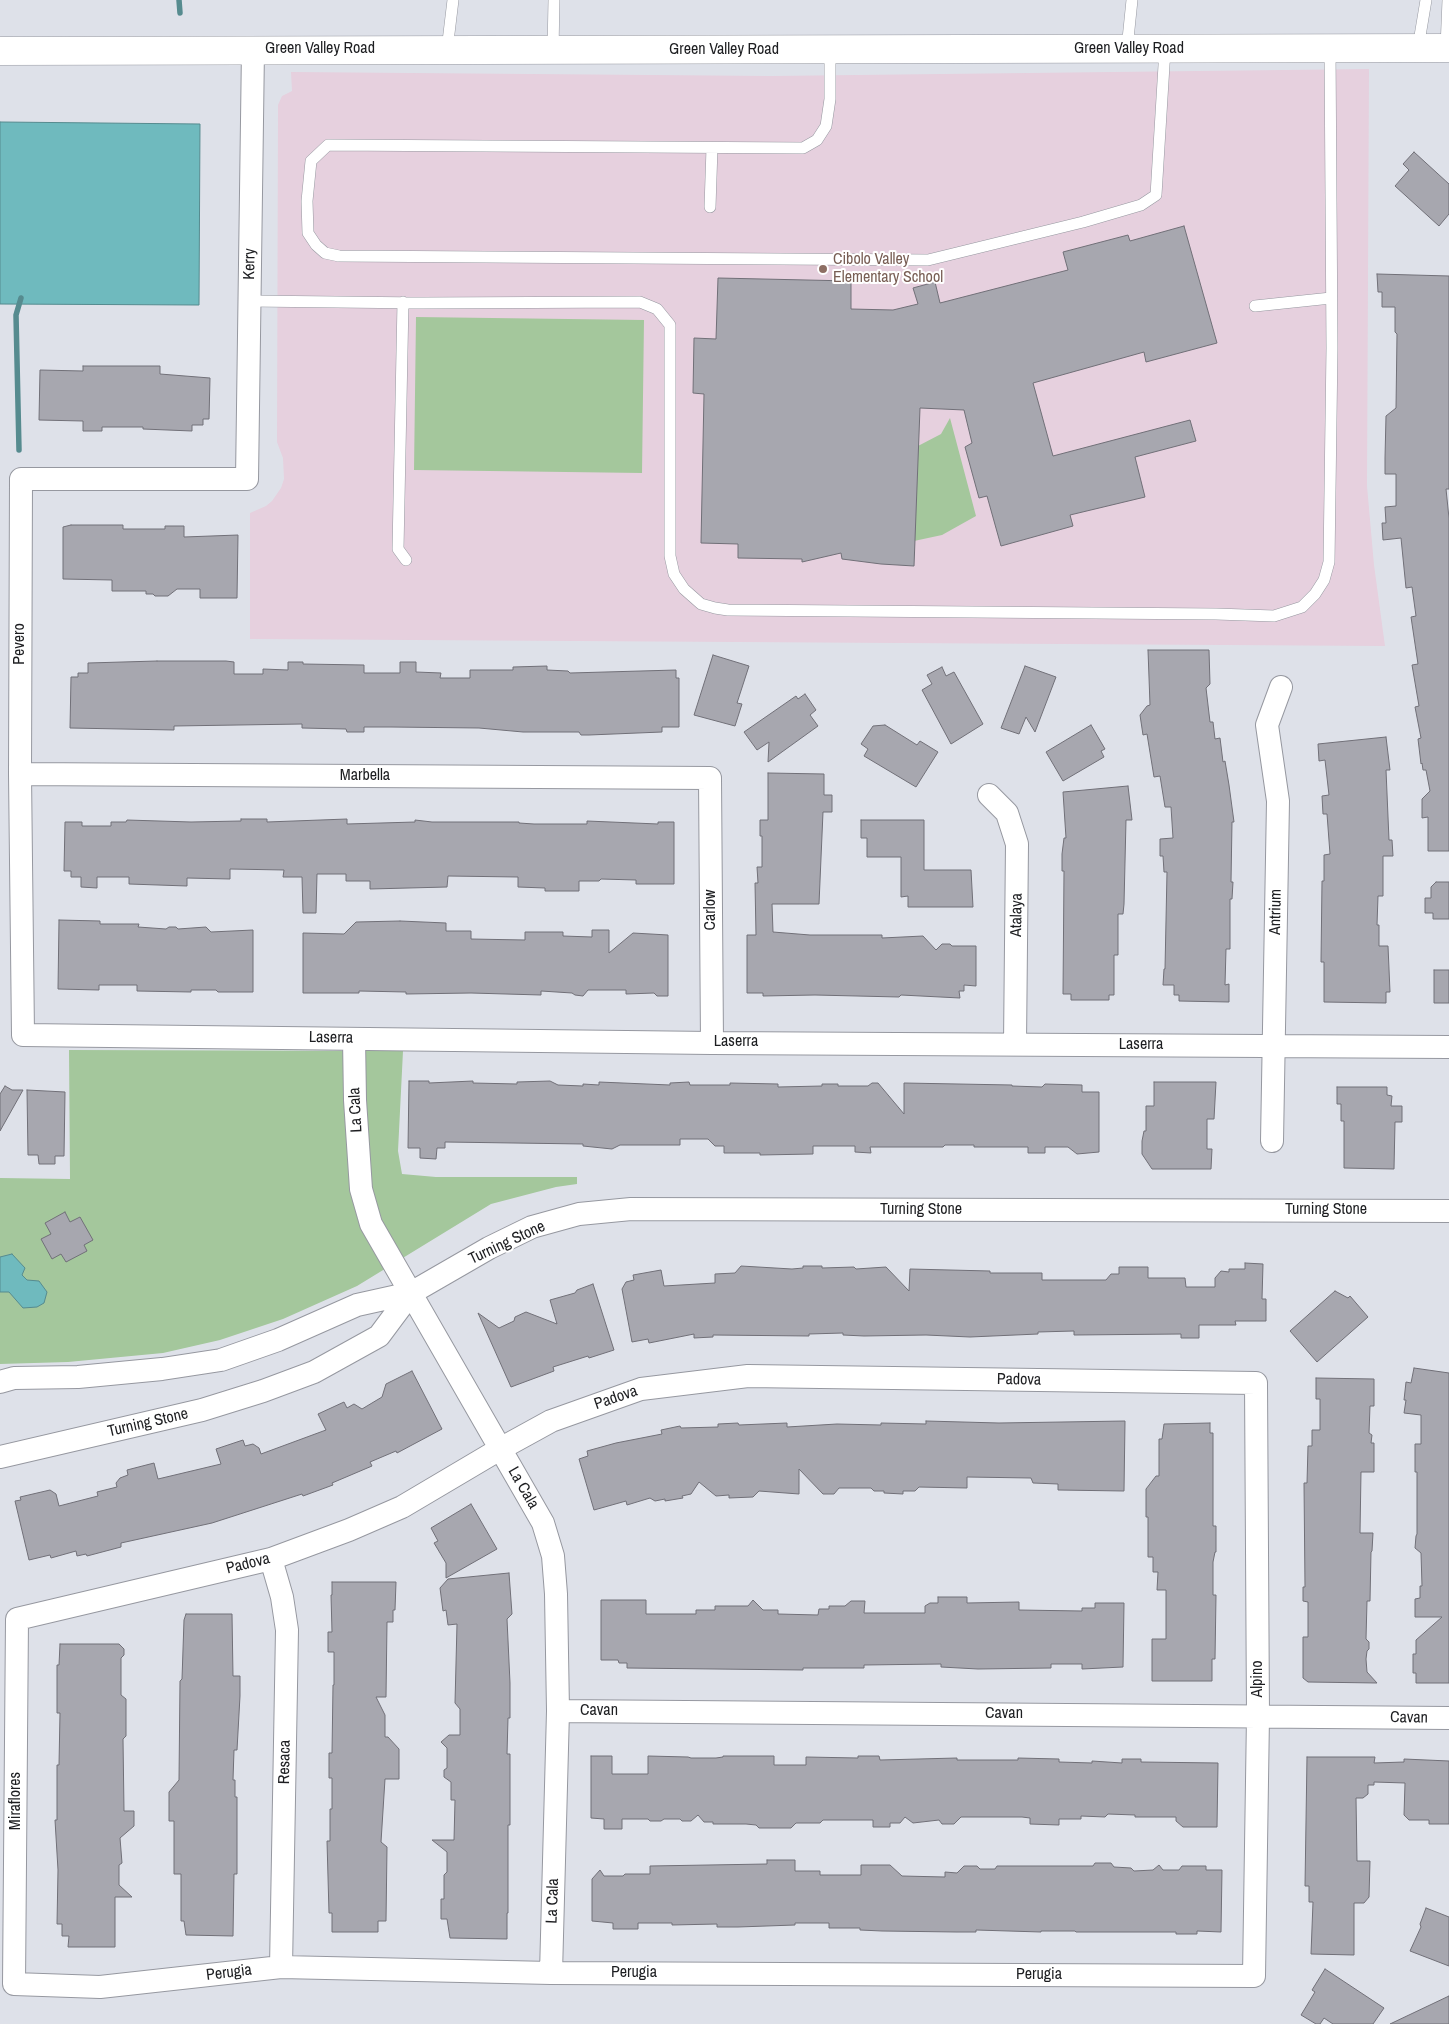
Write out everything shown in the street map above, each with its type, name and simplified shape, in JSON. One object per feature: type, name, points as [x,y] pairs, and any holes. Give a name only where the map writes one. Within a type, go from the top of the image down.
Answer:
[{"type":"street","name":"Green Valley Road","points":[[0,51],[1448,48]]},
{"type":"street","name":"Kerry","points":[[247,479],[253,49]]},
{"type":"street","name":"Pevero","points":[[23,1034],[20,774],[21,479],[247,479]]},
{"type":"street","name":"Antrium","points":[[1272,1141],[1278,801],[1267,725],[1281,687]]},
{"type":"street","name":"Marbella","points":[[20,774],[710,778]]},
{"type":"street","name":"Carlow","points":[[710,778],[712,1043]]},
{"type":"street","name":"Atalaya","points":[[989,796],[1007,813],[1017,844],[1015,1044]]},
{"type":"street","name":"Laserra","points":[[23,1034],[712,1043],[1449,1047]]},
{"type":"street","name":"La Cala","points":[[354,1039],[360,1189],[371,1224],[543,1523],[553,1556],[556,1594],[558,1711],[551,1973]]},
{"type":"street","name":"Turning Stone","points":[[0,1382],[14,1378],[78,1377],[162,1369],[221,1360],[278,1340],[357,1305],[411,1293],[489,1248],[532,1227],[579,1214],[631,1209],[1449,1211]]},
{"type":"street","name":"Turning Stone","points":[[0,1457],[202,1410],[263,1391],[314,1372],[379,1336],[411,1293]]},
{"type":"street","name":"Padova","points":[[17,1619],[271,1559],[349,1530],[402,1506],[551,1421],[641,1389],[748,1376],[1256,1383]]},
{"type":"street","name":"Alpino","points":[[1254,1976],[1258,1716],[1256,1383]]},
{"type":"street","name":"Resaca","points":[[271,1559],[282,1597],[287,1630],[281,1967]]},
{"type":"street","name":"Miraflores","points":[[14,1984],[17,1619]]},
{"type":"street","name":"Cavan","points":[[558,1711],[1449,1718]]},
{"type":"street","name":"Perugia","points":[[14,1984],[100,1987],[281,1967],[551,1973],[1254,1976]]},
{"type":"lane","points":[[447,50],[453,0]]},
{"type":"lane","points":[[553,50],[554,0]]},
{"type":"lane","points":[[1127,49],[1132,0]]},
{"type":"lane","points":[[1418,48],[1426,0]]},
{"type":"lane","points":[[1448,0],[1448,48]]},
{"type":"lane","points":[[250,301],[640,302],[657,309],[670,325],[670,556],[674,574],[684,589],[701,604],[728,610],[1274,616],[1302,607],[1315,594],[1324,580],[1329,562],[1332,348],[1330,48]]},
{"type":"lane","points":[[830,50],[830,113],[826,126],[817,140],[802,148],[328,145],[312,161],[307,201],[308,233],[316,245],[326,253],[339,256],[928,260],[1108,215],[1141,205],[1156,195],[1164,49]]},
{"type":"lane","points":[[710,207],[712,148]]},
{"type":"lane","points":[[1255,306],[1331,298]]},
{"type":"lane","points":[[403,302],[398,549],[406,560]]},
{"type":"shaded area","name":"Cibolo Valley Elementary School","points":[[1369,69],[1367,486],[1374,565],[1385,646],[250,639],[250,513],[266,506],[272,501],[281,488],[284,479],[283,458],[277,442],[278,105],[282,96],[292,91],[291,72],[771,76]]},
{"type":"green space","points":[[416,317],[644,320],[642,473],[414,470]]},
{"type":"green space","points":[[950,418],[976,516],[942,535],[914,541],[918,446],[941,434]]},
{"type":"green space","points":[[69,1050],[403,1051],[398,1151],[402,1174],[436,1177],[577,1177],[577,1184],[556,1187],[491,1204],[357,1286],[283,1319],[220,1340],[163,1353],[68,1362],[0,1364],[0,1178],[70,1179]]},
{"type":"water","points":[[0,122],[200,124],[199,305],[0,304]]},
{"type":"water","points":[[12,1254],[25,1268],[22,1275],[27,1280],[39,1281],[47,1292],[44,1303],[37,1307],[23,1308],[9,1292],[0,1292],[0,1257]]},
{"type":"building","points":[[1414,152],[1449,184],[1449,214],[1439,226],[1395,186],[1409,170],[1403,164]]},
{"type":"building","points":[[1184,226],[1217,343],[1146,362],[1144,352],[1033,383],[1053,456],[1190,420],[1196,441],[1135,457],[1145,497],[1070,515],[1073,526],[1001,546],[987,496],[979,498],[965,447],[972,443],[964,410],[920,408],[914,566],[842,559],[841,553],[802,562],[802,559],[738,558],[738,544],[701,543],[704,394],[693,393],[694,338],[716,339],[718,278],[851,281],[851,309],[893,310],[918,304],[913,288],[935,282],[940,303],[1068,270],[1063,252],[1128,235],[1130,241]]},
{"type":"building","points":[[1377,274],[1449,276],[1449,489],[1446,489],[1449,518],[1449,851],[1428,851],[1428,817],[1422,818],[1422,799],[1430,791],[1426,770],[1423,770],[1421,764],[1418,739],[1421,738],[1415,707],[1419,706],[1412,665],[1418,664],[1411,617],[1416,616],[1412,587],[1406,588],[1401,538],[1383,540],[1382,523],[1386,523],[1385,507],[1396,506],[1396,474],[1385,474],[1385,458],[1386,416],[1396,408],[1397,334],[1395,332],[1395,307],[1382,307],[1382,292],[1378,292]]},
{"type":"building","points":[[83,366],[160,366],[160,374],[210,378],[209,419],[203,419],[203,425],[192,425],[192,431],[143,429],[143,427],[102,427],[102,431],[83,431],[83,421],[39,420],[40,370],[83,371]]},
{"type":"building","points":[[71,525],[123,525],[123,529],[165,529],[165,526],[184,526],[184,537],[238,535],[237,598],[200,598],[200,589],[177,589],[168,596],[155,596],[153,594],[146,594],[146,591],[112,591],[112,580],[63,579],[63,527]]},
{"type":"building","points":[[1148,650],[1209,650],[1210,684],[1206,688],[1210,722],[1213,722],[1215,739],[1220,738],[1234,822],[1232,822],[1231,882],[1233,882],[1232,899],[1230,899],[1230,949],[1226,949],[1225,985],[1229,984],[1229,1002],[1179,1001],[1179,995],[1174,995],[1174,985],[1163,985],[1167,872],[1164,872],[1163,856],[1160,856],[1160,839],[1173,838],[1171,807],[1165,807],[1160,776],[1154,777],[1147,734],[1143,735],[1140,715],[1150,705]]},
{"type":"building","points":[[713,655],[749,666],[737,703],[742,704],[735,726],[694,715]]},
{"type":"building","points":[[157,661],[234,662],[234,674],[263,674],[263,669],[288,670],[288,662],[364,665],[364,673],[400,673],[400,662],[416,662],[416,672],[441,673],[440,678],[470,678],[470,670],[513,670],[513,667],[547,666],[547,670],[568,671],[570,673],[676,670],[676,678],[679,678],[679,727],[662,727],[662,732],[589,735],[581,735],[579,732],[523,732],[479,728],[364,727],[364,732],[347,732],[346,729],[302,728],[302,724],[174,726],[174,730],[70,728],[71,677],[78,677],[78,673],[88,673],[88,663]]},
{"type":"building","points":[[1025,666],[1056,677],[1035,732],[1026,717],[1019,734],[1001,728]]},
{"type":"building","points":[[942,667],[946,676],[954,672],[983,724],[951,744],[922,690],[932,684],[927,675]]},
{"type":"building","points":[[805,694],[816,710],[810,715],[818,726],[768,762],[769,742],[757,750],[744,732],[796,696],[798,699]]},
{"type":"building","points":[[885,725],[917,745],[920,741],[938,752],[916,787],[864,756],[868,749],[861,744],[873,726]]},
{"type":"building","points":[[1091,725],[1105,749],[1101,751],[1104,757],[1063,781],[1046,752]]},
{"type":"building","points":[[1386,737],[1390,770],[1386,770],[1389,840],[1392,840],[1393,856],[1383,856],[1383,896],[1378,896],[1377,925],[1379,925],[1379,946],[1388,946],[1390,992],[1386,992],[1386,1003],[1324,1002],[1324,962],[1321,962],[1322,881],[1324,881],[1324,855],[1330,854],[1327,814],[1323,814],[1322,796],[1329,795],[1325,760],[1319,761],[1318,744]]},
{"type":"building","points":[[768,773],[824,774],[824,795],[832,795],[832,812],[823,812],[819,904],[772,904],[773,932],[810,935],[882,935],[882,938],[923,936],[936,950],[942,944],[976,946],[976,986],[964,985],[964,991],[959,991],[960,998],[901,995],[899,997],[763,996],[763,993],[747,993],[747,935],[756,935],[755,883],[758,883],[757,867],[762,867],[760,820],[768,820]]},
{"type":"building","points":[[1128,786],[1132,820],[1126,820],[1124,904],[1123,914],[1118,914],[1118,955],[1114,955],[1114,995],[1109,995],[1109,1000],[1071,1000],[1071,994],[1063,994],[1064,871],[1062,871],[1062,854],[1064,838],[1066,838],[1063,792]]},
{"type":"building","points":[[241,819],[267,819],[267,822],[347,819],[347,824],[415,822],[415,820],[534,824],[587,824],[587,821],[658,824],[658,822],[674,822],[674,884],[636,884],[636,880],[601,879],[599,881],[579,881],[579,891],[545,891],[545,888],[518,887],[518,877],[448,876],[447,887],[370,889],[370,881],[346,881],[346,874],[317,874],[316,913],[303,913],[302,877],[283,877],[284,870],[230,869],[230,879],[187,878],[187,886],[129,884],[129,877],[97,877],[97,888],[81,887],[81,877],[71,877],[71,871],[64,871],[65,822],[82,822],[82,826],[111,826],[111,822],[126,822],[127,820],[191,822],[241,821]]},
{"type":"building","points":[[861,820],[924,820],[924,870],[971,870],[973,907],[908,907],[908,896],[901,897],[901,857],[867,857],[867,838],[861,838]]},
{"type":"building","points":[[1436,882],[1449,882],[1449,919],[1433,919],[1433,913],[1425,913],[1425,898],[1431,898],[1431,887]]},
{"type":"building","points":[[59,920],[100,921],[100,924],[139,924],[138,927],[166,929],[169,927],[176,927],[178,929],[206,927],[211,932],[253,930],[253,992],[218,992],[216,990],[191,990],[191,992],[137,991],[137,985],[99,985],[99,990],[58,989]]},
{"type":"building","points":[[356,922],[446,923],[446,931],[471,931],[471,939],[525,940],[525,932],[563,932],[563,936],[592,937],[592,930],[609,930],[609,953],[633,933],[668,935],[668,996],[657,996],[654,993],[626,994],[626,990],[588,990],[583,996],[572,993],[541,991],[541,995],[406,994],[406,992],[359,991],[359,993],[303,993],[303,933],[344,934]]},
{"type":"building","points":[[1434,970],[1449,970],[1449,1003],[1434,1003]]},
{"type":"building","points":[[409,1081],[429,1081],[429,1083],[473,1081],[473,1083],[517,1084],[517,1082],[550,1081],[558,1085],[583,1086],[583,1084],[599,1085],[599,1082],[670,1085],[670,1083],[689,1082],[690,1085],[730,1085],[730,1083],[778,1084],[778,1087],[822,1086],[822,1084],[868,1086],[872,1083],[878,1083],[904,1114],[904,1083],[1042,1087],[1045,1084],[1082,1085],[1082,1092],[1099,1092],[1099,1152],[1077,1154],[1068,1147],[1045,1147],[1045,1153],[1028,1153],[1028,1147],[945,1145],[943,1147],[870,1147],[871,1153],[855,1152],[855,1146],[813,1146],[813,1154],[760,1155],[760,1153],[724,1153],[724,1146],[715,1146],[708,1139],[680,1139],[680,1145],[620,1145],[612,1149],[583,1146],[583,1144],[445,1142],[445,1148],[437,1148],[436,1159],[420,1158],[420,1148],[408,1148]]},
{"type":"building","points":[[1154,1082],[1216,1082],[1214,1119],[1207,1119],[1207,1149],[1212,1149],[1211,1169],[1152,1169],[1142,1154],[1142,1141],[1144,1131],[1146,1131],[1146,1106],[1154,1106]]},
{"type":"building","points":[[5,1086],[12,1090],[23,1090],[0,1131],[0,1094]]},
{"type":"building","points":[[1337,1087],[1387,1087],[1387,1095],[1392,1096],[1391,1106],[1402,1106],[1402,1122],[1395,1122],[1394,1169],[1344,1168],[1344,1121],[1341,1121],[1341,1104],[1337,1104]]},
{"type":"building","points":[[27,1090],[65,1092],[64,1156],[55,1156],[55,1164],[39,1164],[38,1155],[28,1155]]},
{"type":"building","points":[[65,1212],[70,1222],[80,1217],[93,1240],[84,1245],[87,1251],[66,1262],[61,1254],[52,1259],[41,1239],[51,1234],[45,1223]]},
{"type":"building","points":[[1245,1263],[1263,1264],[1262,1299],[1266,1299],[1266,1321],[1235,1321],[1236,1325],[1199,1325],[1199,1338],[1181,1338],[1181,1334],[1074,1335],[1074,1331],[970,1337],[926,1335],[864,1336],[843,1335],[843,1333],[809,1334],[809,1336],[713,1335],[713,1337],[694,1338],[694,1334],[649,1343],[648,1339],[632,1342],[622,1289],[626,1282],[634,1280],[633,1275],[661,1270],[664,1286],[715,1283],[715,1274],[735,1273],[741,1266],[792,1269],[803,1268],[803,1266],[822,1266],[822,1268],[854,1267],[856,1269],[886,1267],[909,1291],[910,1269],[990,1271],[990,1273],[1042,1273],[1042,1280],[1106,1280],[1111,1274],[1119,1274],[1119,1267],[1148,1267],[1148,1278],[1185,1278],[1186,1287],[1215,1287],[1215,1278],[1221,1271],[1229,1272],[1229,1269],[1245,1269]]},
{"type":"building","points":[[593,1284],[614,1350],[553,1367],[554,1371],[511,1387],[478,1313],[499,1328],[514,1321],[515,1317],[526,1312],[557,1324],[550,1300],[575,1293],[577,1290]]},
{"type":"building","points":[[1335,1291],[1348,1298],[1350,1296],[1368,1317],[1317,1362],[1290,1331]]},
{"type":"building","points":[[1414,1368],[1449,1373],[1449,1683],[1416,1683],[1416,1673],[1413,1673],[1413,1654],[1416,1654],[1416,1640],[1442,1617],[1415,1617],[1415,1599],[1420,1598],[1420,1586],[1422,1586],[1421,1553],[1415,1548],[1417,1534],[1417,1472],[1415,1472],[1415,1444],[1421,1444],[1421,1415],[1404,1413],[1406,1382],[1411,1383]]},
{"type":"building","points":[[412,1371],[442,1429],[397,1453],[396,1451],[370,1462],[372,1466],[332,1483],[333,1485],[303,1496],[302,1494],[212,1523],[121,1543],[121,1547],[87,1556],[86,1554],[77,1556],[76,1551],[51,1558],[50,1555],[29,1560],[15,1501],[21,1500],[20,1497],[50,1490],[56,1494],[59,1506],[98,1496],[97,1492],[117,1487],[116,1483],[120,1478],[128,1475],[127,1470],[154,1463],[158,1479],[221,1464],[216,1449],[243,1440],[245,1446],[253,1444],[259,1448],[261,1454],[326,1430],[318,1414],[344,1402],[347,1408],[354,1404],[362,1409],[382,1397],[386,1384]]},
{"type":"building","points":[[1316,1378],[1374,1379],[1374,1406],[1370,1406],[1369,1433],[1372,1435],[1371,1443],[1374,1443],[1374,1472],[1361,1472],[1360,1533],[1373,1533],[1370,1601],[1367,1601],[1366,1639],[1369,1642],[1369,1649],[1366,1659],[1367,1672],[1377,1683],[1308,1682],[1303,1678],[1303,1637],[1308,1637],[1308,1602],[1303,1601],[1303,1587],[1305,1587],[1304,1483],[1307,1483],[1308,1446],[1312,1446],[1312,1430],[1320,1430],[1320,1399],[1316,1399]]},
{"type":"building","points":[[926,1421],[999,1423],[1125,1421],[1124,1491],[1058,1490],[1058,1484],[1033,1483],[1031,1478],[967,1477],[967,1488],[919,1487],[915,1491],[903,1491],[903,1494],[884,1493],[884,1491],[874,1491],[871,1488],[839,1488],[834,1494],[823,1494],[799,1469],[799,1494],[759,1491],[753,1497],[729,1498],[729,1495],[716,1496],[699,1482],[691,1494],[682,1496],[683,1498],[655,1501],[650,1498],[627,1505],[626,1501],[594,1510],[579,1459],[588,1456],[587,1451],[662,1434],[661,1430],[680,1426],[681,1428],[718,1427],[718,1424],[787,1423],[787,1427],[837,1424],[881,1425],[881,1423],[926,1424]]},
{"type":"building","points":[[1210,1423],[1210,1433],[1213,1433],[1213,1526],[1216,1526],[1216,1552],[1213,1562],[1213,1595],[1216,1595],[1215,1659],[1212,1659],[1212,1681],[1152,1681],[1152,1639],[1166,1639],[1166,1590],[1157,1590],[1158,1572],[1153,1572],[1153,1557],[1148,1557],[1146,1489],[1156,1476],[1159,1476],[1159,1439],[1162,1439],[1164,1424]]},
{"type":"building","points":[[471,1504],[497,1549],[446,1578],[446,1563],[434,1543],[438,1541],[431,1528]]},
{"type":"building","points":[[509,1573],[512,1614],[507,1619],[510,1683],[507,1754],[510,1754],[510,1825],[508,1825],[507,1939],[450,1938],[447,1919],[441,1919],[441,1899],[444,1899],[444,1875],[447,1872],[447,1852],[432,1840],[454,1840],[455,1800],[451,1800],[451,1782],[444,1777],[444,1770],[447,1768],[447,1748],[441,1742],[449,1735],[460,1735],[460,1709],[455,1703],[457,1624],[448,1625],[446,1610],[443,1611],[440,1588],[448,1579]]},
{"type":"building","points":[[332,1582],[396,1582],[393,1622],[387,1622],[386,1697],[376,1697],[385,1715],[385,1737],[388,1737],[399,1749],[399,1779],[385,1779],[381,1842],[387,1847],[386,1921],[378,1921],[378,1932],[332,1932],[332,1913],[329,1913],[327,1841],[330,1841],[330,1809],[332,1809],[332,1778],[329,1778],[329,1753],[332,1753],[334,1652],[328,1652],[328,1632],[332,1632]]},
{"type":"building","points":[[938,1597],[967,1597],[967,1603],[1019,1602],[1019,1610],[1082,1611],[1082,1608],[1095,1608],[1095,1603],[1124,1603],[1123,1667],[1082,1669],[1082,1664],[1051,1664],[1051,1668],[978,1669],[941,1667],[941,1664],[864,1665],[864,1668],[803,1668],[803,1670],[627,1668],[627,1663],[619,1663],[618,1660],[601,1660],[601,1600],[646,1600],[646,1614],[696,1614],[696,1610],[715,1610],[715,1606],[748,1606],[753,1600],[763,1610],[778,1610],[778,1614],[818,1615],[819,1609],[829,1609],[829,1606],[845,1606],[851,1601],[865,1601],[864,1613],[925,1613],[925,1606],[930,1603],[938,1603]]},
{"type":"building","points":[[186,1614],[232,1614],[233,1676],[240,1676],[237,1750],[234,1750],[233,1780],[235,1780],[235,1797],[237,1797],[237,1874],[234,1874],[233,1936],[186,1935],[184,1921],[181,1921],[181,1874],[174,1874],[174,1821],[169,1821],[169,1792],[179,1780],[180,1681],[182,1679],[184,1620]]},
{"type":"building","points":[[60,1644],[119,1644],[124,1649],[124,1655],[121,1658],[121,1695],[126,1699],[126,1736],[123,1739],[124,1811],[134,1811],[134,1826],[120,1838],[122,1863],[119,1865],[119,1885],[132,1897],[115,1897],[115,1947],[68,1947],[69,1936],[62,1936],[62,1924],[57,1924],[58,1870],[55,1820],[57,1820],[57,1765],[59,1765],[60,1713],[57,1713],[57,1665],[59,1665]]},
{"type":"building","points":[[591,1756],[612,1756],[612,1774],[648,1774],[648,1756],[716,1758],[723,1756],[774,1756],[774,1765],[806,1765],[806,1757],[858,1758],[858,1756],[879,1756],[880,1760],[957,1758],[957,1760],[1018,1760],[1018,1758],[1059,1759],[1059,1762],[1092,1763],[1092,1761],[1122,1763],[1122,1759],[1141,1759],[1141,1762],[1218,1763],[1217,1827],[1183,1827],[1176,1821],[1176,1817],[1135,1817],[1135,1815],[1108,1814],[1105,1817],[1081,1816],[1081,1819],[1059,1819],[1059,1825],[1030,1824],[1030,1818],[1022,1817],[961,1817],[954,1824],[942,1824],[939,1820],[913,1823],[905,1817],[900,1823],[890,1823],[890,1827],[873,1827],[873,1820],[823,1820],[820,1823],[796,1823],[791,1828],[759,1828],[756,1825],[746,1824],[713,1824],[713,1822],[704,1822],[698,1815],[691,1821],[682,1821],[680,1819],[650,1821],[648,1819],[622,1819],[622,1829],[604,1829],[604,1819],[591,1818]]},
{"type":"building","points":[[1307,1757],[1375,1757],[1374,1763],[1404,1762],[1404,1759],[1449,1761],[1449,1824],[1429,1824],[1429,1820],[1409,1820],[1404,1815],[1405,1783],[1374,1782],[1374,1785],[1368,1785],[1368,1794],[1363,1798],[1356,1798],[1357,1861],[1370,1861],[1369,1897],[1364,1903],[1354,1903],[1354,1955],[1311,1954],[1313,1902],[1309,1902],[1309,1886],[1305,1886]]},
{"type":"building","points":[[767,1860],[795,1860],[795,1871],[820,1871],[820,1875],[861,1875],[861,1865],[890,1865],[902,1876],[945,1877],[945,1872],[957,1873],[964,1866],[995,1869],[997,1866],[1093,1866],[1095,1863],[1111,1863],[1114,1867],[1131,1868],[1134,1871],[1153,1870],[1159,1865],[1163,1870],[1179,1870],[1182,1866],[1206,1866],[1206,1870],[1222,1870],[1221,1932],[1197,1931],[1197,1934],[1176,1934],[1176,1932],[882,1931],[860,1930],[860,1928],[829,1928],[829,1923],[717,1927],[717,1924],[672,1925],[672,1923],[638,1923],[638,1929],[613,1929],[613,1923],[592,1921],[592,1879],[600,1870],[604,1876],[623,1876],[625,1874],[650,1874],[650,1866],[767,1864]]},
{"type":"building","points":[[1426,1908],[1449,1917],[1449,1966],[1410,1951],[1421,1927],[1420,1924]]},
{"type":"building","points":[[1325,1969],[1384,2008],[1373,2024],[1333,2024],[1324,2018],[1320,2024],[1316,2024],[1301,2015],[1315,1992],[1312,1990]]},
{"type":"building","points":[[1449,1996],[1449,2024],[1390,2024]]},
{"type":"waterway","points":[[179,0],[180,13]]},
{"type":"waterway","points":[[19,450],[16,315],[21,298]]},
{"type":"place","name":"Cibolo Valley Elementary School","points":[[823,269]]}]
